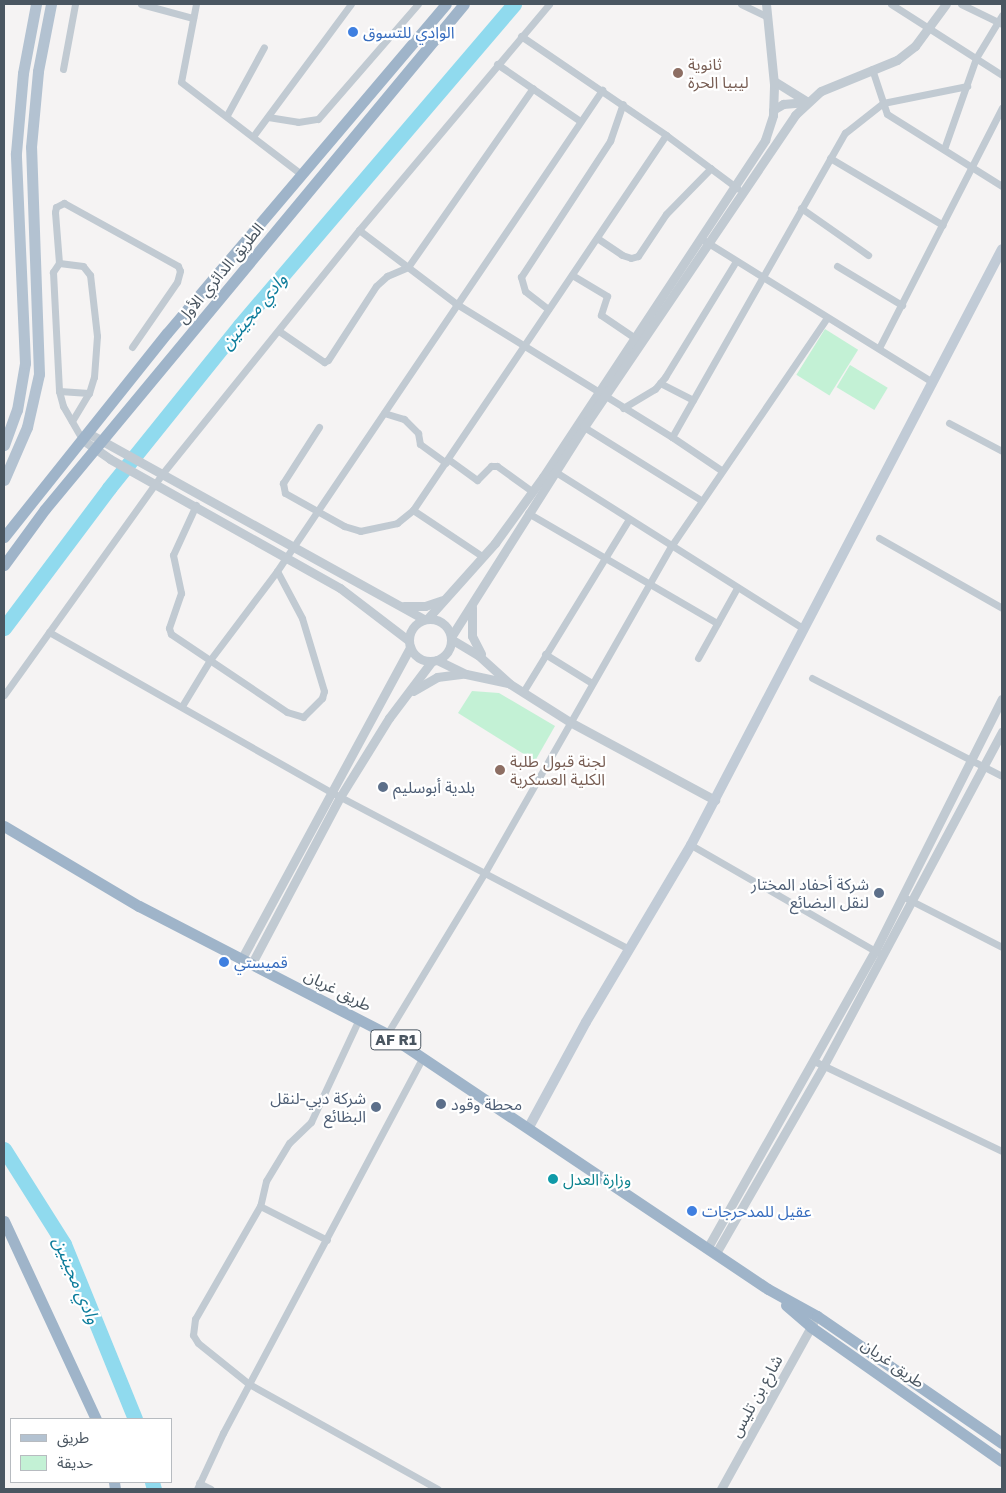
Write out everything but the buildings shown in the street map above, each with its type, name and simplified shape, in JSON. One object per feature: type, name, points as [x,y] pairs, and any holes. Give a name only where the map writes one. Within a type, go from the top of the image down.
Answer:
[{"type":"highway","name":"الطريق الدائري الأول","points":[[4,537],[211,280],[446,4]]},
{"type":"highway","name":"الطريق الدائري الأول","points":[[4,565],[45,508],[464,4]]},
{"type":"highway","name":"طريق غريان","points":[[4,826],[140,906],[387,1034],[712,1250],[814,1322],[1002,1460]]},
{"type":"highway","points":[[4,1221],[96,1418]]},
{"type":"highway","name":"طريق غريان","points":[[814,1322],[1002,1443]]},
{"type":"main road","points":[[4,445],[17,410],[25,362],[16,153],[23,73],[36,4]]},
{"type":"main road","points":[[4,480],[27,427],[38,374],[31,147],[38,71],[51,4]]},
{"type":"main road","points":[[529,1127],[628,950],[691,845],[1002,249]]},
{"type":"street","points":[[63,69],[75,4]]},
{"type":"street","points":[[141,4],[193,18]]},
{"type":"street","points":[[196,4],[181,82],[254,135],[302,175]]},
{"type":"street","points":[[254,135],[351,4]]},
{"type":"street","points":[[268,117],[298,122],[318,119],[418,4]]},
{"type":"street","points":[[4,695],[158,472],[279,331],[359,230],[549,4]]},
{"type":"street","points":[[741,4],[766,16]]},
{"type":"street","points":[[246,962],[331,792],[379,709],[409,644],[412,627],[426,619],[482,556],[552,470],[584,426],[605,397],[737,188],[765,140],[773,110],[774,81],[766,4]]},
{"type":"street","points":[[891,4],[1002,75]]},
{"type":"street","points":[[737,188],[807,102],[822,91],[897,60],[915,46],[946,4]]},
{"type":"street","points":[[961,4],[1000,23]]},
{"type":"street","points":[[944,149],[976,58],[1000,23],[1002,15]]},
{"type":"street","points":[[521,36],[666,134],[737,188]]},
{"type":"street","points":[[227,115],[264,47]]},
{"type":"street","points":[[498,64],[580,121]]},
{"type":"street","points":[[872,69],[887,114],[1002,186]]},
{"type":"street","points":[[774,81],[807,102]]},
{"type":"street","points":[[672,437],[761,277],[845,133],[883,103],[966,86]]},
{"type":"street","points":[[279,331],[326,362],[376,286],[387,276],[408,267],[533,88]]},
{"type":"street","points":[[182,706],[210,660],[287,556],[455,304],[602,90]]},
{"type":"street","points":[[773,110],[782,104],[807,102]]},
{"type":"street","points":[[548,309],[525,291],[521,277],[610,141],[623,104]]},
{"type":"street","points":[[879,348],[1002,108]]},
{"type":"street","points":[[318,427],[282,488],[285,493],[317,512],[360,531],[397,523],[412,510],[447,461],[666,134]]},
{"type":"street","points":[[830,158],[943,225]]},
{"type":"street","points":[[597,238],[622,255],[631,258],[638,256],[666,214],[711,168]]},
{"type":"street","points":[[132,347],[180,277],[178,266],[64,203],[59,204],[55,212],[59,264],[53,272],[59,391],[63,406],[74,424],[85,436],[98,445],[110,459],[287,556],[340,588],[409,644],[418,658],[434,660],[466,674],[510,684]]},
{"type":"street","points":[[801,208],[868,255]]},
{"type":"street","points":[[359,230],[455,304],[524,344],[596,393],[672,437],[721,470]]},
{"type":"street","points":[[704,240],[932,382]]},
{"type":"street","points":[[246,962],[340,796],[406,695],[434,660],[448,652],[451,638],[528,512],[596,393],[704,240]]},
{"type":"street","points":[[623,408],[660,383],[736,261]]},
{"type":"street","points":[[59,264],[83,266],[90,275],[97,351],[89,393],[74,424]]},
{"type":"street","points":[[837,266],[902,305]]},
{"type":"street","points":[[572,275],[606,296],[601,315],[635,338]]},
{"type":"street","points":[[387,1034],[484,874],[672,545],[721,470],[827,318]]},
{"type":"street","points":[[660,383],[693,400]]},
{"type":"street","points":[[59,391],[89,393]]},
{"type":"street","points":[[384,413],[404,419],[418,433],[420,444],[477,480],[494,465],[533,492]]},
{"type":"street","points":[[949,423],[1002,451]]},
{"type":"street","points":[[584,426],[701,500]]},
{"type":"street","points":[[98,445],[115,448],[292,548],[426,619],[440,621],[451,638],[485,661],[510,684],[522,692],[570,722],[715,800]]},
{"type":"street","points":[[552,470],[804,629]]},
{"type":"street","points":[[196,505],[173,556],[181,593],[169,628],[171,634],[296,716],[303,717],[322,698],[324,691],[302,618],[277,570]]},
{"type":"street","points":[[412,510],[482,556]]},
{"type":"street","points":[[528,512],[604,559],[717,623]]},
{"type":"street","points":[[522,692],[629,519]]},
{"type":"street","points":[[879,538],[1002,608]]},
{"type":"street","points":[[698,658],[737,588]]},
{"type":"street","points":[[400,605],[425,606],[442,600]]},
{"type":"street","points":[[472,603],[472,636],[485,661]]},
{"type":"street","points":[[49,632],[331,792],[628,950]]},
{"type":"street","points":[[545,654],[592,683]]},
{"type":"street","points":[[406,695],[436,677],[466,674]]},
{"type":"street","points":[[812,678],[1002,776]]},
{"type":"street","points":[[712,1250],[875,951],[1002,699]]},
{"type":"street","points":[[712,1250],[824,1065],[1002,731]]},
{"type":"street","points":[[691,845],[883,956]]},
{"type":"street","points":[[902,896],[1002,947]]},
{"type":"street","points":[[359,1019],[311,1122],[289,1143],[266,1181],[260,1206],[192,1327],[198,1343],[249,1384],[438,1489]]},
{"type":"street","points":[[211,1489],[198,1486],[249,1384],[422,1058]]},
{"type":"street","points":[[814,1061],[1002,1151]]},
{"type":"street","points":[[260,1206],[327,1240]]},
{"type":"street","name":"شارع بن تليس","points":[[721,1489],[814,1322]]},
{"type":"green space","points":[[825,329],[858,350],[829,395],[796,375]]},
{"type":"green space","points":[[850,365],[888,388],[874,410],[837,387]]},
{"type":"green space","points":[[472,691],[499,693],[555,726],[535,761],[458,713]]},
{"type":"waterway","name":"وادي مجينين","points":[[4,628],[109,488],[240,325],[514,4]]},
{"type":"waterway","name":"وادي مجينين","points":[[4,1149],[64,1244],[135,1418]]},
{"type":"waterway","name":"وادي مجينين","points":[[152,1483],[154,1489]]},
{"type":"place","name":"الوادي للتسوق","points":[[353,32]]},
{"type":"place","name":"ثانوية ليبيا الحرة","points":[[678,73]]},
{"type":"place","name":"لجنة قبول طلبة الكلية العسكرية","points":[[500,770]]},
{"type":"place","name":"بلدية أبوسليم","points":[[383,787]]},
{"type":"place","name":"شركة أحفاد المختار لنقل البضائع","points":[[879,893]]},
{"type":"place","name":"قميستي","points":[[224,962]]},
{"type":"place","name":"محطة وقود","points":[[441,1104]]},
{"type":"place","name":"شركة دبي-لنقل البظائع","points":[[376,1107]]},
{"type":"place","name":"وزارة العدل","points":[[553,1179]]},
{"type":"place","name":"عقيل للمدحرجات","points":[[692,1211]]}]
